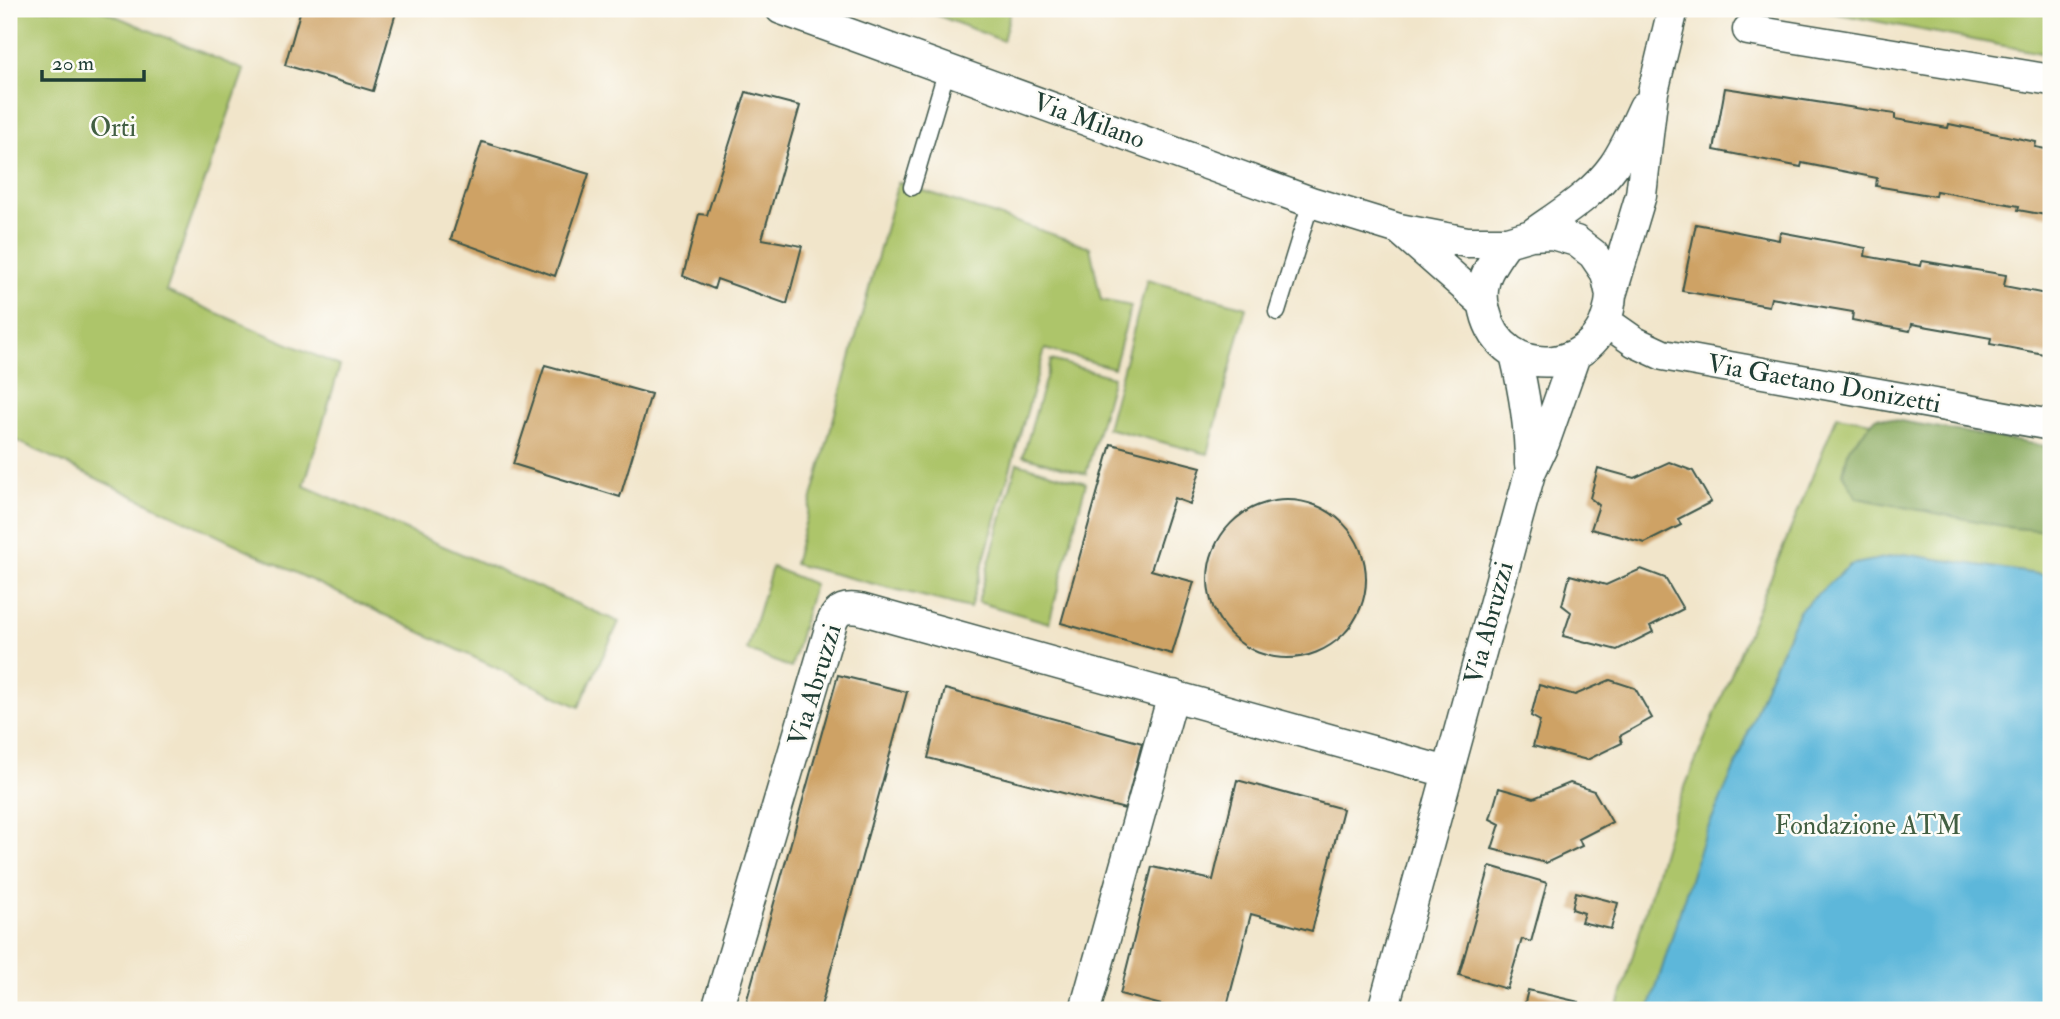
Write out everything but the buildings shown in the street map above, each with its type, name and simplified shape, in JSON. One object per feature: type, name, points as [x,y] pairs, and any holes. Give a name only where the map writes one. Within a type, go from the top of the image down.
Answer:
[{"type":"street","name":"Via Milano","points":[[782,9],[819,15],[947,69],[1311,202],[1399,229],[1466,242],[1519,239]]},
{"type":"street","points":[[1653,92],[1615,164],[1599,183],[1583,197],[1519,239],[1493,262],[1485,280],[1482,302],[1488,323],[1499,341],[1515,354],[1547,362],[1566,359],[1594,341],[1602,330],[1641,195],[1653,92],[1672,9]]},
{"type":"street","points":[[1748,30],[2051,80]]},
{"type":"street","points":[[1399,229],[1482,302]]},
{"type":"street","points":[[1519,239],[1552,234],[1576,241],[1593,254],[1606,273],[1608,308]]},
{"type":"street","name":"Via Gaetano Donizetti","points":[[1608,308],[1635,342],[1663,355],[2051,425]]},
{"type":"street","name":"Via Abruzzi","points":[[1515,354],[1526,398],[1530,473]]},
{"type":"street","name":"Via Abruzzi","points":[[1383,1010],[1530,473],[1544,443],[1575,355]]},
{"type":"street","name":"Via Abruzzi","points":[[717,1010],[832,622],[842,609],[860,609],[1447,772]]},
{"type":"street","points":[[1085,1010],[1173,695]]},
{"type":"lane","points":[[912,187],[947,69]]},
{"type":"lane","points":[[1277,312],[1311,202]]},
{"type":"green space","name":"Orti","points":[[9,9],[99,9],[244,70],[166,291],[340,366],[304,486],[619,622],[579,707],[9,437]]},
{"type":"green space","points":[[921,9],[1011,9],[1003,41]]},
{"type":"green space","points":[[1813,9],[2051,9],[2051,55]]},
{"type":"green space","points":[[898,182],[1090,247],[1101,300],[1131,306],[1114,368],[1045,349],[970,608],[794,564]]},
{"type":"green space","points":[[1147,280],[1246,307],[1208,454],[1107,428]]},
{"type":"green space","points":[[1051,360],[1113,377],[1086,474],[1023,456]]},
{"type":"green space","name":"Fondazione ATM","points":[[1837,416],[2051,453],[2051,1010],[1617,1010],[1673,816]]},
{"type":"green space","points":[[1877,417],[2051,447],[2051,531],[2013,528],[1857,498],[1843,473],[1849,448]]},
{"type":"green space","points":[[1017,463],[1086,483],[1049,623],[978,602]]},
{"type":"green space","points":[[772,567],[814,584],[791,668],[747,650]]},
{"type":"water","name":"Fondazione ATM","points":[[1904,554],[2051,576],[2051,1010],[1649,1010],[1702,841],[1799,611],[1850,565]]}]
